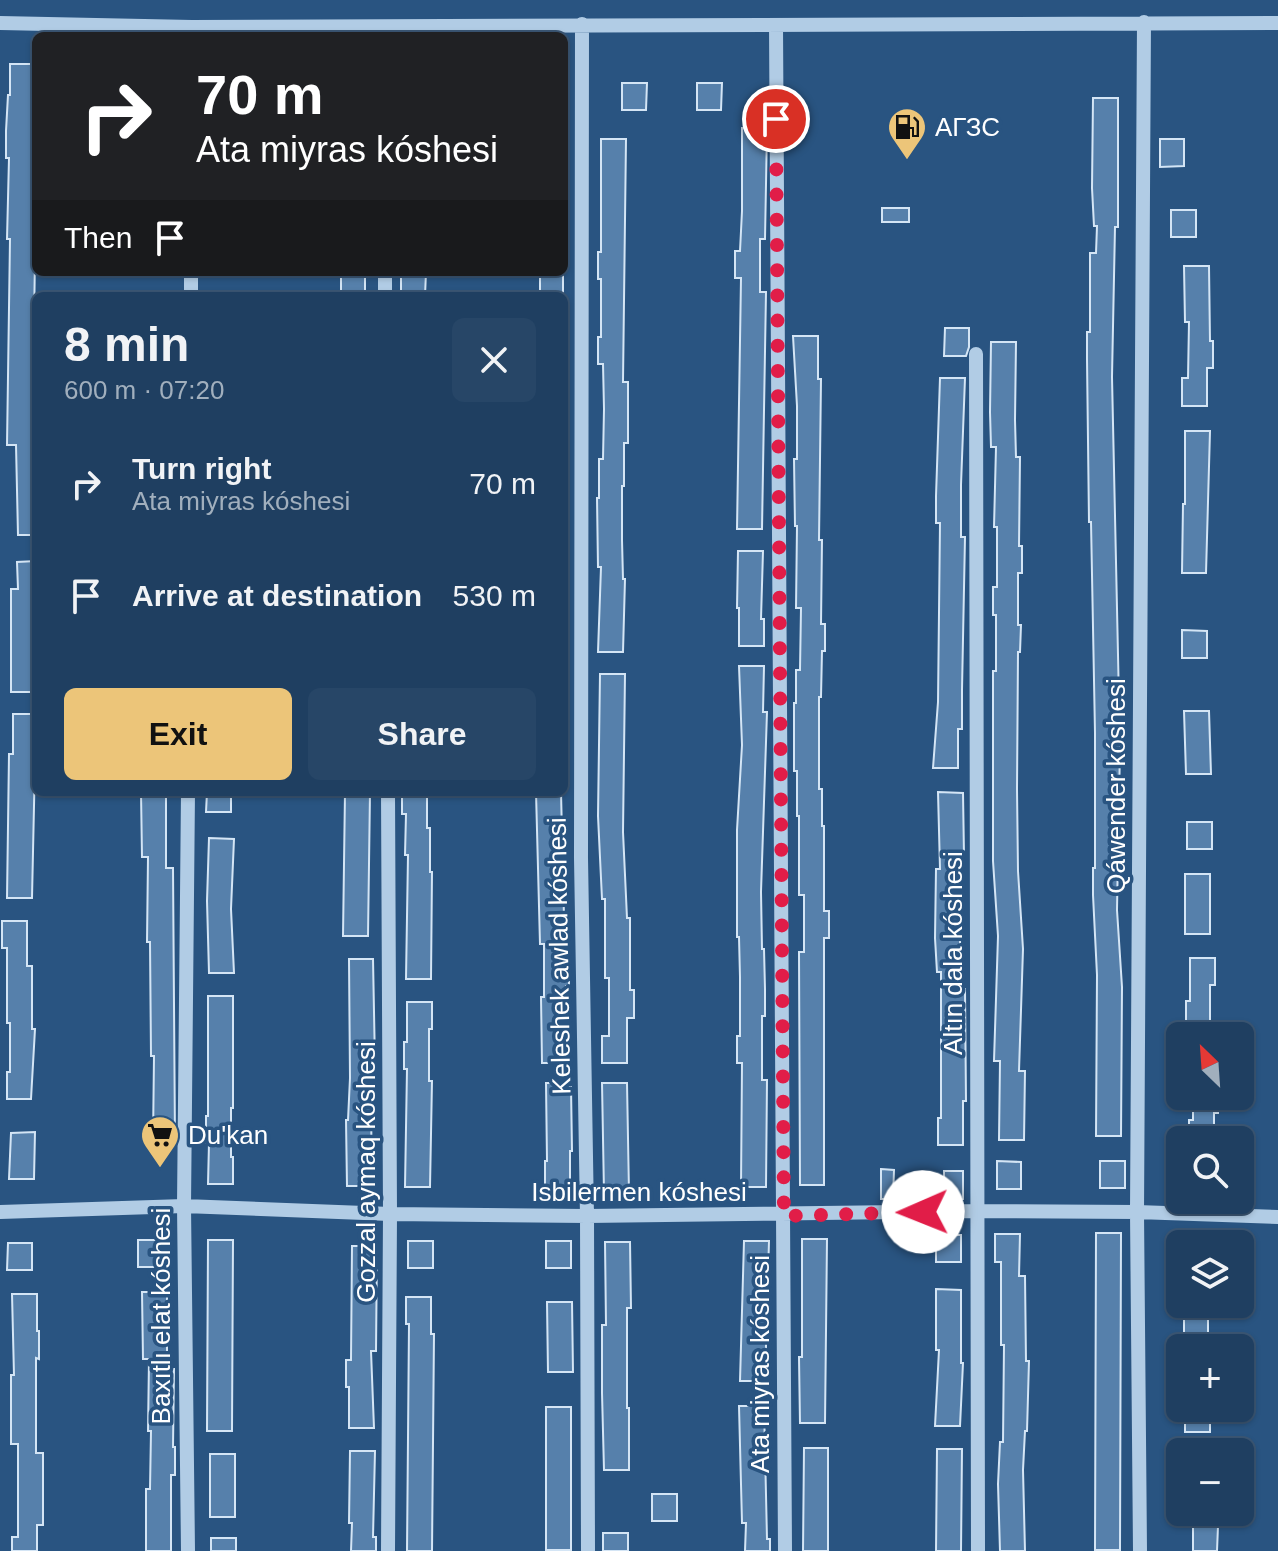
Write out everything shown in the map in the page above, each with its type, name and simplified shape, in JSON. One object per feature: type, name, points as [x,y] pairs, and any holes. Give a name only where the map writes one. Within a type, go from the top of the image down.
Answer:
[{"type":"street","name":"Qáwender kóshesi","points":[[1140,1551],[1137,1212],[1144,22]]},
{"type":"street","points":[[0,23],[192,32],[384,31],[582,24],[1278,23]]},
{"type":"street","name":"Keleshek awlad kóshesi","points":[[582,24],[581,858],[588,1551]]},
{"type":"street","name":"Ata miyras kóshesi","points":[[776,25],[785,1551]]},
{"type":"street","name":"Altın dala kóshesi","points":[[976,354],[978,1551]]},
{"type":"street","name":"Baxıtlı elat kóshesi","points":[[188,796],[184,1206],[188,1551]]},
{"type":"street","name":"Gozzal aymaq kóshesi","points":[[388,796],[388,1551]]},
{"type":"street","name":"Isbilermen kóshesi","points":[[0,1212],[184,1206],[390,1214],[587,1216],[784,1216],[978,1211],[1278,1217]]},
{"type":"building","points":[[10,64],[32,64],[32,276],[35,276],[34,292],[32,292],[32,535],[18,535],[16,445],[7,445],[10,239],[7,239],[9,158],[6,158],[6,131]]},
{"type":"building","points":[[622,83],[647,83],[646,110],[622,110]]},
{"type":"building","points":[[697,83],[722,83],[721,110],[697,110]]},
{"type":"building","points":[[1093,98],[1118,98],[1118,227],[1115,227],[1112,377],[1120,747],[1117,910],[1122,987],[1121,1136],[1096,1136],[1097,975],[1093,895],[1095,733],[1087,359],[1090,253],[1096,253],[1097,226],[1094,226],[1092,188]]},
{"type":"building","points":[[742,128],[767,129],[765,239],[760,239],[760,292],[766,292],[762,529],[737,529],[741,278],[735,278],[735,251],[740,251]]},
{"type":"building","points":[[601,139],[626,139],[623,382],[628,382],[628,443],[624,443],[622,486],[625,579],[623,652],[598,652],[601,567],[598,567],[597,498],[599,459],[603,459],[604,409],[603,364],[598,364],[598,337],[601,337],[598,252],[601,252]]},
{"type":"building","points":[[1160,139],[1184,139],[1184,166],[1160,167]]},
{"type":"building","points":[[882,208],[909,208],[909,222],[882,222]]},
{"type":"building","points":[[1171,210],[1196,210],[1196,237],[1171,237]]},
{"type":"building","points":[[1184,266],[1209,266],[1213,368],[1207,368],[1207,406],[1182,406],[1182,378],[1188,378],[1189,322],[1185,322]]},
{"type":"building","points":[[341,276],[365,276],[365,292],[341,292]]},
{"type":"building","points":[[401,276],[426,276],[425,292],[401,292]]},
{"type":"building","points":[[540,276],[563,276],[563,292],[540,292]]},
{"type":"building","points":[[945,328],[969,328],[966,356],[944,356]]},
{"type":"building","points":[[793,336],[818,336],[818,379],[821,379],[819,540],[822,540],[821,624],[825,624],[825,651],[822,651],[819,697],[819,789],[822,789],[824,826],[824,911],[829,911],[829,938],[824,938],[824,1185],[800,1185],[799,952],[804,952],[804,895],[799,895],[799,816],[797,771],[794,771],[794,703],[796,670],[800,670],[801,608],[796,608],[794,459],[797,459],[797,406]]},
{"type":"building","points":[[991,342],[1016,342],[1016,457],[1020,457],[1019,546],[1022,546],[1022,573],[1018,573],[1018,625],[1021,625],[1018,652],[1018,871],[1023,949],[1019,1071],[1025,1071],[1024,1140],[999,1140],[1000,1061],[994,1061],[998,936],[993,861],[996,615],[993,615],[993,587],[997,587],[997,527],[994,527],[996,447],[991,447]]},
{"type":"building","points":[[940,378],[965,378],[961,485],[961,537],[965,537],[962,729],[958,729],[958,768],[933,768],[938,702],[940,523],[936,523],[936,496]]},
{"type":"building","points":[[1185,431],[1210,431],[1206,573],[1182,573]]},
{"type":"building","points":[[738,551],[763,551],[761,619],[764,619],[764,646],[739,646]]},
{"type":"building","points":[[32,561],[32,692],[11,692],[11,589],[18,589],[17,562]]},
{"type":"building","points":[[1182,630],[1207,631],[1207,658],[1182,658]]},
{"type":"building","points":[[739,666],[764,666],[763,712],[767,712],[761,892],[765,989],[762,1080],[767,1080],[766,1187],[741,1187],[742,1063],[737,1063],[740,977],[737,830],[742,745]]},
{"type":"building","points":[[600,674],[625,674],[623,832],[627,918],[630,918],[630,990],[634,990],[634,1018],[627,1018],[627,1063],[602,1063],[602,1036],[609,1036],[609,978],[605,978],[605,899],[602,899],[598,816]]},
{"type":"building","points":[[1184,711],[1209,711],[1211,774],[1186,774]]},
{"type":"building","points":[[13,714],[32,714],[32,898],[7,898],[9,754],[13,754]]},
{"type":"building","points":[[938,792],[963,793],[960,945],[962,989],[965,989],[966,1101],[963,1101],[963,1145],[938,1145],[938,1118],[941,1118],[941,972],[937,972],[935,938],[936,869],[940,869]]},
{"type":"building","points":[[141,796],[166,796],[166,868],[173,868],[175,1140],[153,1140],[154,1056],[151,1056],[150,942],[147,942],[148,857],[142,857]]},
{"type":"building","points":[[207,796],[231,796],[231,812],[206,812]]},
{"type":"building","points":[[345,796],[370,796],[368,936],[343,936]]},
{"type":"building","points":[[402,796],[427,796],[432,872],[431,979],[406,979],[408,855],[405,855],[406,814],[402,814]]},
{"type":"building","points":[[536,796],[561,796],[565,959],[569,959],[569,986],[566,986],[567,1063],[542,1063],[544,944],[540,944]]},
{"type":"building","points":[[1187,822],[1212,822],[1212,849],[1187,849]]},
{"type":"building","points":[[209,838],[234,839],[231,909],[234,973],[209,973]]},
{"type":"building","points":[[1185,874],[1210,874],[1210,934],[1185,934]]},
{"type":"building","points":[[2,921],[27,921],[27,966],[32,966],[32,1029],[35,1029],[31,1099],[7,1099],[10,1023],[7,1023],[7,948],[2,948]]},
{"type":"building","points":[[1190,958],[1215,958],[1215,985],[1210,985],[1210,1022],[1186,1022],[1186,1001],[1190,1001]]},
{"type":"building","points":[[349,959],[373,959],[375,1064],[371,1105],[372,1186],[347,1186]]},
{"type":"building","points":[[208,996],[233,996],[233,1184],[208,1184]]},
{"type":"building","points":[[407,1002],[432,1002],[432,1029],[429,1029],[429,1081],[432,1081],[430,1187],[405,1187],[407,1069],[404,1069],[404,1042],[407,1042]]},
{"type":"building","points":[[546,1083],[567,1083],[567,1087],[571,1087],[570,1188],[545,1188]]},
{"type":"building","points":[[602,1083],[627,1083],[629,1193],[604,1193]]},
{"type":"building","points":[[1193,1110],[1218,1110],[1214,1113],[1214,1126],[1189,1126],[1189,1120],[1193,1120]]},
{"type":"building","points":[[35,1132],[34,1179],[9,1179],[11,1133]]},
{"type":"building","points":[[997,1161],[1021,1162],[1021,1189],[997,1189]]},
{"type":"building","points":[[1100,1161],[1125,1161],[1125,1188],[1100,1188]]},
{"type":"building","points":[[881,1169],[894,1170],[893,1199],[881,1199]]},
{"type":"building","points":[[944,1171],[963,1171],[963,1199],[944,1199]]},
{"type":"building","points":[[1096,1233],[1121,1233],[1120,1550],[1095,1550]]},
{"type":"building","points":[[995,1234],[1020,1234],[1019,1276],[1025,1276],[1026,1361],[1029,1361],[1023,1470],[1025,1551],[1000,1551],[998,1484],[1000,1442],[1003,1442],[1004,1345],[1001,1345],[1001,1262],[995,1262]]},
{"type":"building","points":[[936,1235],[961,1235],[961,1262],[936,1262]]},
{"type":"building","points":[[802,1239],[827,1239],[825,1423],[800,1423]]},
{"type":"building","points":[[138,1240],[163,1240],[163,1267],[138,1267]]},
{"type":"building","points":[[208,1240],[233,1240],[232,1431],[207,1431]]},
{"type":"building","points":[[408,1241],[433,1241],[433,1268],[408,1268]]},
{"type":"building","points":[[546,1241],[571,1241],[571,1268],[546,1268]]},
{"type":"building","points":[[744,1241],[769,1241],[765,1381],[740,1381]]},
{"type":"building","points":[[605,1242],[630,1242],[631,1308],[627,1308],[629,1470],[604,1470],[602,1325],[606,1325]]},
{"type":"building","points":[[8,1243],[32,1243],[32,1270],[7,1270]]},
{"type":"building","points":[[352,1246],[377,1246],[376,1351],[371,1351],[374,1428],[349,1428],[346,1360],[351,1360]]},
{"type":"building","points":[[936,1289],[961,1290],[963,1363],[960,1426],[935,1426],[939,1350],[936,1350]]},
{"type":"building","points":[[142,1292],[167,1292],[167,1369],[174,1369],[175,1475],[171,1475],[171,1551],[146,1551],[146,1489],[150,1489],[151,1431],[148,1431],[149,1359],[143,1359]]},
{"type":"building","points":[[12,1294],[37,1294],[39,1359],[36,1358],[36,1453],[43,1453],[43,1525],[37,1525],[37,1551],[12,1551],[12,1537],[18,1537],[18,1444],[11,1444],[11,1375],[14,1375]]},
{"type":"building","points":[[406,1297],[431,1297],[431,1334],[434,1334],[432,1551],[407,1551],[409,1324],[406,1324]]},
{"type":"building","points":[[547,1302],[572,1302],[573,1372],[548,1372]]},
{"type":"building","points":[[1184,1318],[1208,1318],[1208,1334],[1184,1334]]},
{"type":"building","points":[[739,1406],[764,1406],[767,1539],[770,1539],[770,1551],[745,1551]]},
{"type":"building","points":[[546,1407],[571,1407],[571,1550],[546,1550]]},
{"type":"building","points":[[1185,1422],[1210,1422],[1210,1432],[1185,1432]]},
{"type":"building","points":[[804,1448],[828,1448],[828,1551],[803,1551]]},
{"type":"building","points":[[937,1449],[962,1449],[961,1551],[936,1551]]},
{"type":"building","points":[[350,1451],[375,1451],[373,1537],[376,1537],[376,1551],[351,1551]]},
{"type":"building","points":[[210,1454],[235,1454],[235,1517],[210,1517]]},
{"type":"building","points":[[652,1494],[677,1494],[677,1521],[652,1521]]},
{"type":"building","points":[[1193,1526],[1218,1526],[1217,1551],[1193,1551]]},
{"type":"building","points":[[603,1533],[628,1533],[628,1551],[603,1551]]},
{"type":"building","points":[[211,1538],[236,1538],[236,1551],[211,1551]]},
{"type":"place","name":"АГЗС","points":[[907,161]]},
{"type":"place","name":"Du'kan","points":[[160,1169]]},
{"type":"route","points":[[776,119],[784,1216],[923,1212]]}]
